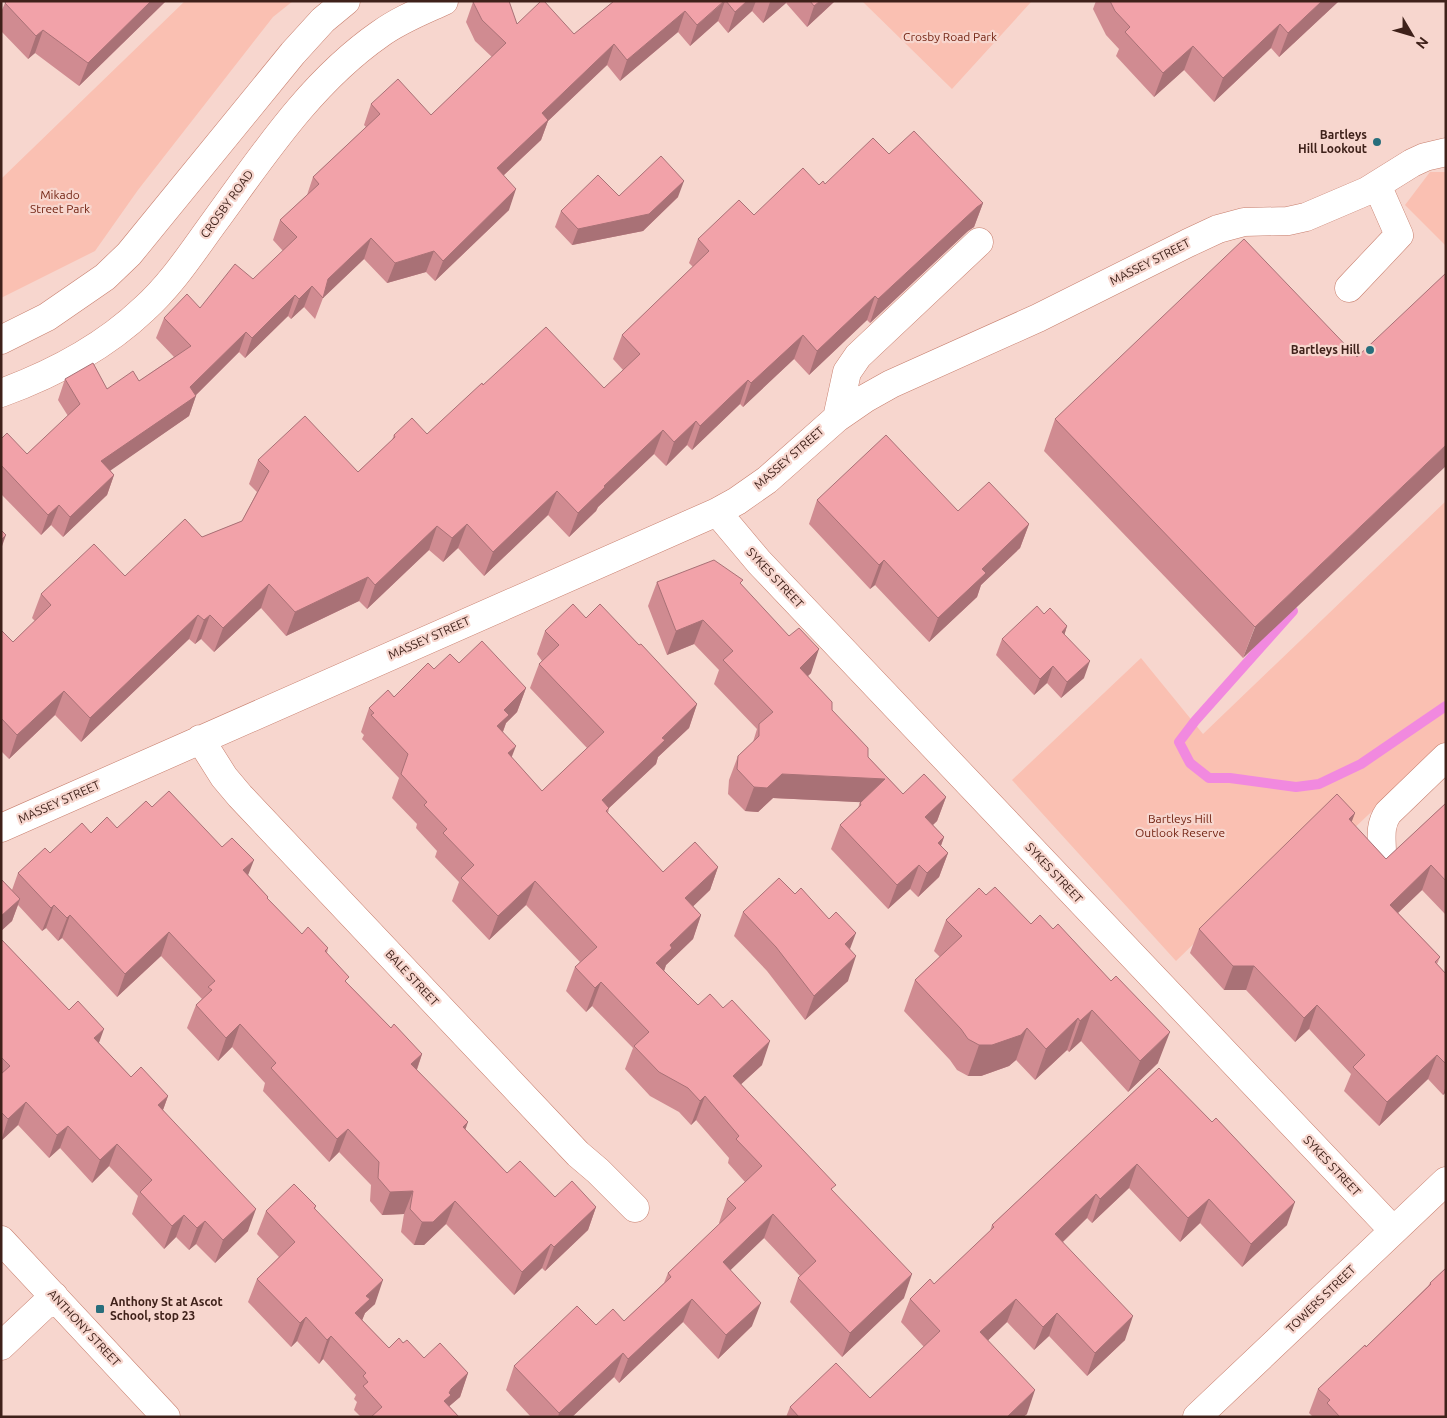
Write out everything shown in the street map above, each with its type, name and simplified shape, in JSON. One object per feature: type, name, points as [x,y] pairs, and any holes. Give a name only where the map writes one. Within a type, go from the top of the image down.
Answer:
[{"type":"street","points":[[1,340],[47,317],[111,271],[129,254],[293,53],[323,20],[346,1]]},
{"type":"street","name":"CROSBY ROAD","points":[[1,393],[71,361],[110,338],[145,308],[175,275],[276,138],[314,92],[340,66],[380,34],[444,1]]},
{"type":"street","name":"MASSEY STREET","points":[[1,828],[717,512],[737,501],[767,480],[837,418],[866,398],[891,384],[1038,318],[1211,233],[1244,222],[1279,222],[1306,217],[1338,205],[1377,185],[1412,163],[1425,157],[1446,152]]},
{"type":"street","points":[[1350,288],[1399,235],[1377,185]]},
{"type":"street","points":[[837,418],[848,372],[858,356],[979,242]]},
{"type":"street","name":"SYKES STREET","points":[[717,512],[759,562],[1394,1230]]},
{"type":"street","name":"BALE STREET","points":[[200,739],[224,777],[240,796],[578,1154],[635,1208]]},
{"type":"street","points":[[1382,854],[1381,827],[1388,813],[1446,758]]},
{"type":"street","name":"TOWERS STREET","points":[[1197,1417],[1446,1181]]},
{"type":"street","name":"ANTHONY STREET","points":[[1,1240],[166,1417]]},
{"type":"street","points":[[1,1346],[54,1296]]},
{"type":"green space","name":"Mikado Street Park","points":[[185,1],[293,1],[273,17],[138,190],[95,251],[1,298],[1,179]]},
{"type":"green space","name":"Crosby Road Park","points":[[862,1],[1032,1],[952,89]]},
{"type":"green space","points":[[1430,172],[1446,172],[1446,246],[1405,205]]},
{"type":"green space","name":"Bartleys Hill Outlook Reserve","points":[[1446,501],[1446,741],[1347,835],[1327,814],[1176,961],[1012,780],[1141,658],[1203,734]]},
{"type":"building","points":[[6,1],[151,1],[88,63],[43,30],[36,36],[5,3]]},
{"type":"building","points":[[509,1],[517,24],[541,1],[544,1],[574,34],[614,1],[724,1],[697,25],[685,11],[627,60],[614,44],[542,113],[548,120],[497,168],[516,189],[443,261],[434,251],[395,263],[371,238],[328,279],[323,298],[312,286],[299,299],[295,295],[252,338],[246,332],[190,387],[196,396],[101,461],[114,475],[70,517],[59,505],[48,515],[1,465],[1,439],[7,433],[27,454],[80,404],[65,379],[93,363],[107,389],[133,371],[139,381],[191,346],[164,318],[187,294],[200,308],[235,264],[253,279],[297,237],[280,220],[319,184],[313,177],[380,114],[371,104],[398,79],[431,115],[506,43],[482,20],[473,2]]},
{"type":"building","points":[[726,1],[747,1],[735,12]]},
{"type":"building","points":[[810,1],[820,1],[814,6]]},
{"type":"building","points":[[1110,1],[1322,1],[1288,33],[1280,24],[1223,78],[1193,46],[1163,73],[1125,32],[1130,27],[1115,11]]},
{"type":"building","points":[[914,131],[983,203],[878,299],[875,296],[817,351],[803,335],[751,383],[748,380],[700,426],[696,421],[674,442],[663,430],[578,513],[557,491],[493,552],[467,524],[452,538],[437,526],[375,585],[368,577],[295,612],[269,584],[223,628],[210,615],[204,620],[198,615],[90,718],[64,691],[17,735],[1,718],[1,630],[13,642],[51,605],[41,594],[94,544],[125,576],[185,519],[202,537],[242,521],[269,471],[258,460],[305,416],[358,472],[412,418],[427,434],[546,327],[604,388],[640,354],[622,335],[709,251],[698,239],[739,200],[754,215],[803,168],[819,185],[823,181],[825,184],[873,138],[889,154]]},
{"type":"building","points":[[661,156],[684,181],[649,214],[578,229],[561,211],[598,175],[619,196]]},
{"type":"building","points":[[1244,239],[1357,357],[1446,273],[1446,445],[1255,627],[1055,419]]},
{"type":"building","points":[[886,435],[958,511],[989,482],[1029,524],[982,569],[986,573],[938,618],[884,560],[879,565],[817,500]]},
{"type":"building","points":[[1,530],[6,535],[1,540]]},
{"type":"building","points":[[714,560],[743,580],[740,583],[789,636],[799,628],[819,649],[800,668],[832,702],[832,710],[868,748],[868,757],[903,794],[924,774],[946,797],[925,817],[944,837],[938,843],[948,853],[927,873],[919,865],[897,885],[840,825],[885,779],[782,774],[767,788],[754,787],[737,769],[738,756],[759,736],[759,724],[773,712],[723,660],[733,651],[703,620],[676,631],[657,582]]},
{"type":"building","points":[[573,604],[586,618],[600,604],[639,645],[641,644],[697,704],[662,738],[665,740],[602,800],[609,808],[606,811],[663,872],[695,842],[718,867],[685,898],[701,915],[670,945],[672,948],[656,963],[698,1005],[710,994],[723,1008],[732,1000],[770,1041],[733,1076],[836,1185],[831,1189],[912,1274],[850,1333],[798,1278],[816,1261],[773,1214],[723,1262],[761,1303],[726,1335],[692,1299],[628,1359],[623,1353],[559,1413],[514,1366],[577,1306],[596,1325],[613,1309],[624,1321],[671,1277],[668,1273],[736,1208],[727,1199],[762,1166],[736,1139],[739,1136],[705,1096],[700,1101],[688,1088],[659,1072],[634,1046],[649,1032],[601,982],[595,988],[575,967],[597,947],[535,881],[498,916],[461,878],[474,865],[443,833],[447,829],[424,805],[427,802],[401,774],[408,754],[371,715],[374,713],[369,708],[388,690],[394,697],[428,663],[434,669],[450,654],[459,663],[482,641],[526,688],[504,710],[509,715],[497,726],[516,746],[508,753],[542,791],[604,732],[539,664],[559,645],[545,631]]},
{"type":"building","points":[[1037,606],[1044,614],[1050,608],[1067,626],[1062,632],[1090,661],[1067,682],[1053,666],[1040,679],[1002,639]]},
{"type":"building","points":[[169,791],[222,847],[232,838],[254,860],[243,870],[302,934],[308,927],[328,948],[325,951],[349,977],[345,981],[391,1028],[394,1024],[422,1054],[411,1064],[468,1122],[463,1127],[507,1173],[520,1161],[555,1197],[572,1181],[596,1207],[554,1247],[551,1244],[522,1272],[455,1201],[433,1222],[422,1222],[410,1209],[413,1191],[390,1192],[378,1178],[379,1162],[348,1129],[337,1139],[271,1068],[276,1063],[240,1024],[226,1038],[196,1005],[212,990],[208,987],[215,981],[169,932],[125,974],[70,915],[67,918],[54,905],[51,908],[18,873],[45,848],[50,853],[82,823],[91,833],[107,817],[117,828],[146,801],[152,807]]},
{"type":"building","points":[[1337,794],[1355,813],[1349,819],[1386,859],[1446,803],[1446,881],[1431,865],[1390,905],[1440,957],[1435,962],[1446,974],[1446,1064],[1437,1055],[1387,1102],[1353,1067],[1365,1055],[1317,1005],[1304,1018],[1254,966],[1233,966],[1199,929]]},
{"type":"building","points":[[779,878],[795,894],[801,888],[829,919],[836,912],[856,933],[845,944],[856,956],[814,996],[776,947],[743,912]]},
{"type":"building","points":[[1,879],[20,899],[1,916]]},
{"type":"building","points":[[995,887],[1031,924],[1040,915],[1053,929],[1058,924],[1111,981],[1116,976],[1170,1032],[1140,1061],[1092,1010],[1080,1021],[1078,1018],[1046,1049],[1027,1028],[1021,1035],[992,1045],[979,1045],[968,1039],[915,980],[962,936],[946,920],[979,888],[986,895]]},
{"type":"building","points":[[1,939],[69,1010],[78,1001],[104,1029],[94,1038],[131,1077],[141,1067],[168,1096],[158,1105],[256,1209],[223,1240],[205,1221],[197,1228],[184,1215],[172,1226],[140,1192],[152,1180],[117,1144],[100,1160],[68,1126],[57,1135],[26,1102],[8,1119],[1,1112],[1,1074],[10,1066],[1,1057]]},
{"type":"building","points":[[1159,1068],[1212,1122],[1216,1118],[1295,1202],[1251,1244],[1209,1199],[1188,1218],[1137,1164],[1100,1199],[1096,1194],[1055,1234],[1133,1316],[1095,1353],[1057,1313],[1043,1327],[1016,1299],[980,1332],[1035,1390],[1007,1417],[799,1417],[790,1407],[836,1363],[870,1398],[940,1331],[910,1299],[930,1279],[934,1284],[994,1227],[992,1225]]},
{"type":"building","points":[[294,1184],[316,1206],[314,1208],[383,1280],[366,1296],[370,1299],[355,1313],[389,1348],[399,1338],[403,1343],[407,1340],[424,1358],[440,1343],[468,1373],[451,1389],[449,1393],[451,1395],[444,1401],[459,1417],[371,1417],[382,1407],[363,1386],[368,1382],[363,1376],[366,1373],[331,1336],[327,1340],[306,1317],[300,1323],[257,1279],[295,1242],[266,1211]]},
{"type":"building","points":[[1446,1268],[1446,1417],[1340,1417],[1327,1403],[1330,1400],[1318,1389],[1365,1345],[1366,1347]]},
{"type":"waterway","points":[[1293,611],[1195,721],[1179,742],[1190,763],[1209,778],[1230,778],[1296,787],[1319,784],[1361,764],[1446,706]]},
{"type":"place","name":"Bartleys Hill Lookout","points":[[1377,142]]},
{"type":"place","name":"Bartleys Hill","points":[[1370,350]]},
{"type":"place","name":"Anthony St at Ascot School, stop 23","points":[[100,1309]]}]
